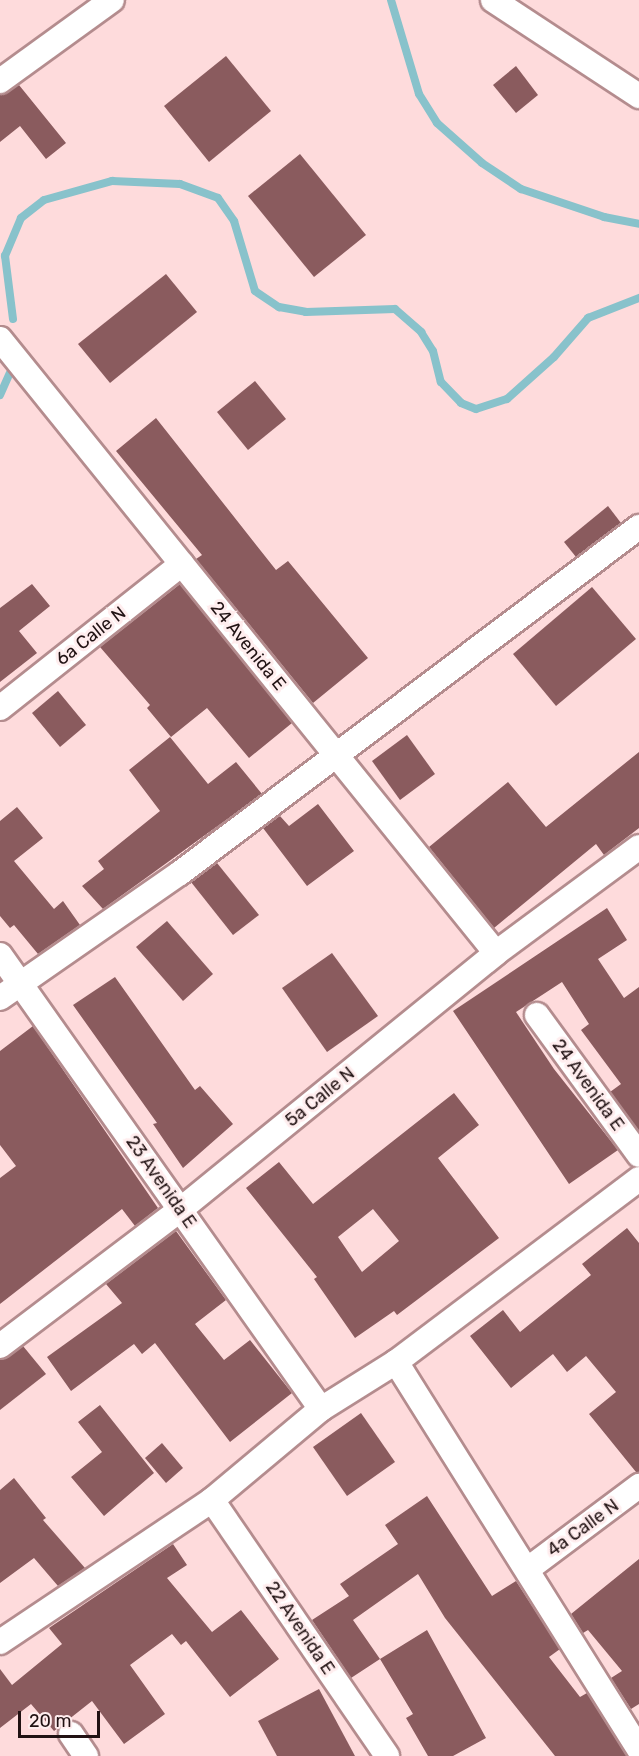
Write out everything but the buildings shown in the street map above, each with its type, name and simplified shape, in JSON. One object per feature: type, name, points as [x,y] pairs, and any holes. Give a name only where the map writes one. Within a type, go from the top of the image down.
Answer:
[{"type":"street","points":[[0,81],[112,0]]},
{"type":"street","points":[[493,0],[639,96]]},
{"type":"street","name":"24 Avenida E","points":[[0,339],[496,953]]},
{"type":"street","points":[[0,998],[21,981],[180,873],[334,754],[639,527]]},
{"type":"street","name":"6a Calle N","points":[[0,708],[182,564]]},
{"type":"street","name":"5a Calle N","points":[[0,1346],[180,1210],[496,953],[639,847]]},
{"type":"street","name":"23 Avenida E","points":[[0,955],[21,981],[321,1410]]},
{"type":"street","name":"24 Avenida E","points":[[537,1015],[639,1155]]},
{"type":"street","points":[[0,1642],[212,1500],[321,1410],[396,1362],[639,1179]]},
{"type":"street","points":[[396,1362],[639,1749]]},
{"type":"street","name":"4a Calle N","points":[[528,1569],[639,1486]]},
{"type":"street","name":"22 Avenida E","points":[[212,1500],[387,1756]]},
{"type":"street","points":[[71,1734],[86,1756]]},
{"type":"waterway","points":[[391,0],[419,94],[437,123],[482,163],[521,189],[604,217],[639,224]]},
{"type":"waterway","points":[[13,319],[5,256],[21,218],[44,200],[112,181],[180,184],[218,198],[234,221],[255,291],[279,307],[306,312],[395,309],[421,332],[433,351],[441,382],[461,403],[476,409],[507,399],[554,357],[588,318],[639,298]]},
{"type":"waterway","points":[[0,395],[10,373]]}]
